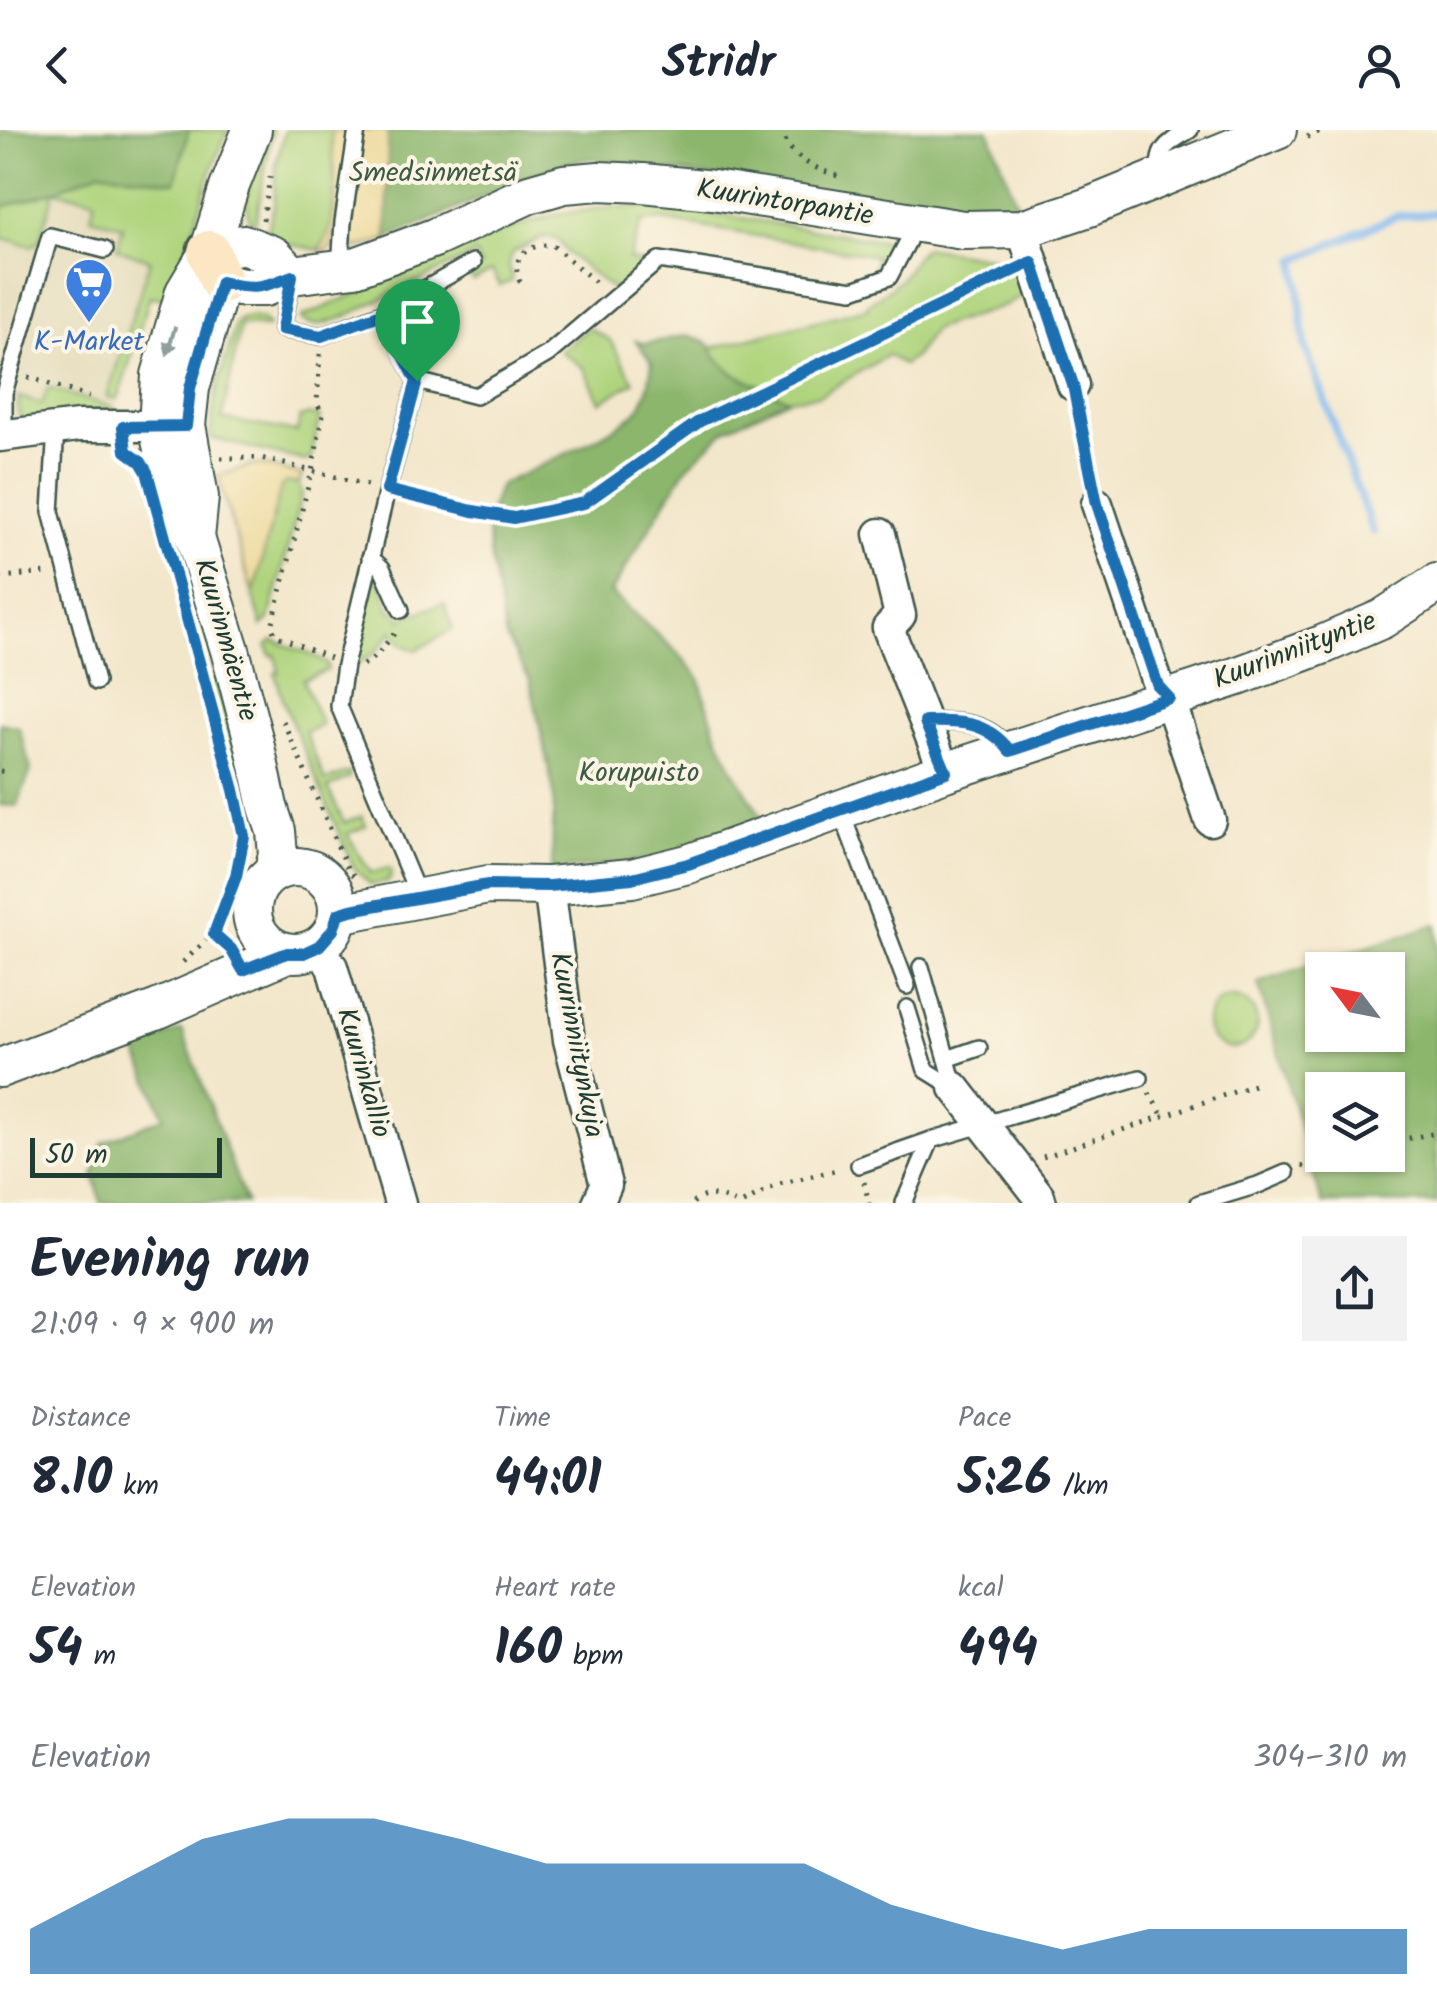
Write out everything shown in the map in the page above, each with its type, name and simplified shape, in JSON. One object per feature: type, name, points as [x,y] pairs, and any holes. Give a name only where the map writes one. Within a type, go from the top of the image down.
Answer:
[{"type":"street","name":"Kuurintorpantie","points":[[215,267],[243,287],[264,287],[292,276],[355,268],[434,238],[529,194],[564,184],[599,181],[713,190],[963,230],[1027,246],[1090,207],[1277,130]]},
{"type":"street","name":"Kuurinmäentie","points":[[262,145],[229,188],[190,388],[172,426],[199,497],[196,538],[230,650],[276,831],[278,855],[274,873]]},
{"type":"street","points":[[215,267],[243,244],[274,256],[292,276]]},
{"type":"street","points":[[1027,246],[1073,385]]},
{"type":"street","points":[[2,436],[78,426],[172,426]]},
{"type":"street","points":[[1097,504],[1158,686],[1169,698],[1210,820]]},
{"type":"street","points":[[880,534],[900,615],[888,628],[946,772]]},
{"type":"street","name":"Kuurinniityntie","points":[[328,920],[418,897],[488,885],[549,886],[632,878],[688,864],[1322,645],[1382,618],[1437,583]]},
{"type":"street","name":"Kuurinmäentie","points":[[254,742],[287,803],[328,920]]},
{"type":"street","points":[[158,1009],[186,990],[242,936],[256,891],[274,873],[289,867],[306,868],[328,920]]},
{"type":"street","name":"Kuurinniitynkuja","points":[[549,886],[569,1040],[606,1184],[598,1203]]},
{"type":"street","points":[[242,936],[268,944],[328,920]]},
{"type":"street","points":[[1,1062],[158,1009],[328,920]]},
{"type":"street","name":"Kuurinkallio","points":[[328,920],[332,967],[400,1203]]},
{"type":"street","points":[[951,1073],[1041,1203]]},
{"type":"lane","points":[[340,270],[343,222],[358,130]]},
{"type":"lane","points":[[1159,178],[1158,162],[1163,148],[1190,130]]},
{"type":"lane","points":[[417,381],[476,396],[548,354],[659,260],[853,290],[889,277],[908,241],[911,223]]},
{"type":"lane","points":[[2,436],[4,393],[50,236],[105,250]]},
{"type":"lane","points":[[292,276],[282,329],[321,336],[382,314],[473,262]]},
{"type":"lane","points":[[382,314],[417,381],[344,664],[339,706],[418,897]]},
{"type":"lane","points":[[56,428],[51,512],[96,682]]},
{"type":"lane","points":[[370,557],[382,568],[400,610]]},
{"type":"lane","points":[[925,722],[958,721],[987,730],[1010,751]]},
{"type":"lane","points":[[840,809],[907,986]]},
{"type":"lane","points":[[921,967],[951,1073]]},
{"type":"lane","points":[[907,1008],[926,1070],[951,1073],[979,1048]]},
{"type":"lane","points":[[859,1165],[1140,1078]]},
{"type":"lane","points":[[904,1203],[931,1140]]},
{"type":"lane","points":[[1199,1203],[1286,1173]]},
{"type":"lane","points":[[1258,1185],[1261,1203]]},
{"type":"path","points":[[781,130],[791,150],[808,165],[847,179]]},
{"type":"path","points":[[254,248],[268,199],[262,145]]},
{"type":"path","points":[[520,282],[515,270],[522,255],[534,247],[552,244],[613,298]]},
{"type":"path","points":[[214,459],[262,458],[514,518],[584,503],[700,421],[1027,246]]},
{"type":"path","points":[[321,336],[317,402],[324,415],[272,626],[276,635],[356,668],[377,655],[393,636],[402,620],[400,610]]},
{"type":"path","points":[[11,372],[91,397]]},
{"type":"path","points":[[1073,385],[1097,504]]},
{"type":"path","points":[[0,577],[66,571]]},
{"type":"path","points":[[277,705],[348,870],[367,889],[328,920]]},
{"type":"path","points":[[0,771],[9,772]]},
{"type":"path","points":[[242,936],[214,934],[236,876],[244,836]]},
{"type":"path","points":[[1016,1166],[1260,1082]]},
{"type":"path","points":[[1405,1139],[1437,1133]]},
{"type":"path","points":[[694,1203],[703,1196],[740,1203],[779,1184],[859,1165],[869,1203]]},
{"type":"path","points":[[1286,1173],[1305,1166]]},
{"type":"shaded area","points":[[175,182],[150,295],[115,416],[0,427],[0,237],[31,246],[40,241],[54,191]]},
{"type":"green space","points":[[0,130],[189,130],[175,182],[100,171],[3,207],[0,217]]},
{"type":"green space","points":[[189,130],[228,130],[210,174],[171,301],[150,296],[118,399],[107,397],[150,260],[117,249],[123,226],[91,217],[95,199],[54,191],[100,171],[174,182]]},
{"type":"green space","points":[[261,130],[273,130],[252,223],[247,209],[247,186]]},
{"type":"green space","points":[[285,130],[331,130],[333,211],[326,240],[318,250],[265,236],[274,205],[276,164]]},
{"type":"green space","name":"Smedsinmetsä","points":[[388,130],[989,130],[1019,209],[1000,212],[999,205],[939,205],[934,212],[590,158],[552,167],[387,239]]},
{"type":"green space","points":[[54,191],[40,241],[31,246],[0,237],[2,207]]},
{"type":"green space","points":[[646,207],[892,242],[893,252],[886,265],[873,273],[876,256],[662,220],[642,222],[629,260],[644,263],[616,290],[567,253],[558,240],[544,237],[513,252],[509,265],[512,280],[500,286],[492,271],[473,281],[468,274],[482,266],[475,254],[342,318],[317,324],[302,320],[504,230],[562,213]]},
{"type":"green space","name":"Korupuisto","points":[[925,247],[1005,260],[1014,258],[1020,263],[1026,284],[1021,296],[1006,305],[934,329],[915,356],[903,365],[888,355],[820,395],[788,399],[726,429],[685,468],[611,593],[698,676],[733,770],[766,825],[552,870],[554,793],[530,680],[506,638],[491,560],[486,521],[500,485],[575,450],[630,417],[645,397],[652,363],[867,308],[899,280]]},
{"type":"green space","points":[[249,317],[262,319],[268,325],[241,325],[222,419],[297,432],[300,417],[320,416],[311,458],[306,461],[210,438],[215,397],[236,323]]},
{"type":"green space","points":[[589,328],[610,340],[634,382],[600,402],[584,368],[560,351]]},
{"type":"green space","name":"Korupuisto","points":[[688,335],[708,343],[733,373],[788,399],[726,429],[686,468],[610,593],[677,652],[698,676],[733,770],[766,825],[669,859],[552,870],[554,793],[530,680],[506,638],[486,521],[500,485],[596,438],[639,408],[647,392],[652,363],[636,341],[644,344]]},
{"type":"green space","points":[[48,388],[115,408],[115,416],[22,420],[19,397],[42,404]]},
{"type":"green space","points":[[299,484],[302,493],[269,620],[262,626],[253,595],[281,485]]},
{"type":"green space","points":[[373,576],[381,581],[390,610],[401,619],[444,603],[453,629],[417,650],[402,644],[393,631],[376,652],[356,665],[353,663]]},
{"type":"green space","points":[[273,640],[327,664],[328,670],[303,680],[322,725],[305,732],[325,781],[349,772],[350,777],[328,788],[344,823],[362,816],[366,826],[347,834],[371,873],[389,868],[389,881],[371,885],[354,868],[284,703],[275,673],[279,672],[275,655],[270,655],[267,646]]},
{"type":"green space","points":[[218,677],[258,819],[247,823],[212,682]]},
{"type":"green space","points":[[0,723],[19,727],[31,770],[17,806],[0,805]]},
{"type":"green space","points":[[1437,924],[1437,1203],[1322,1203],[1313,1172],[1405,1172],[1405,1072],[1305,1072],[1305,1145],[1258,983],[1305,968],[1305,1052],[1405,1052],[1405,952],[1352,952]]},
{"type":"green space","points":[[1232,998],[1249,1006],[1257,1023],[1249,1040],[1232,1048],[1215,1040],[1207,1023],[1215,1006]]},
{"type":"green space","points":[[182,1030],[246,1203],[101,1203],[94,1175],[102,1143],[164,1117],[135,1047]]},
{"type":"sand","points":[[331,130],[388,130],[387,239],[356,249],[338,228],[332,246],[325,252],[318,250],[326,239],[334,210]]},
{"type":"sand","points":[[253,465],[302,475],[299,484],[286,482],[281,486],[253,595],[218,476]]},
{"type":"waterway","points":[[1373,532],[1305,346],[1296,260],[1396,216],[1437,213]]},
{"type":"place","name":"K-Market","points":[[89,324]]},
{"type":"route","points":[[1032,262],[1073,385],[1097,504],[1158,686],[1169,698],[1010,751],[987,730],[958,721],[925,722],[946,772],[688,864],[632,878],[549,886],[488,885],[351,910],[338,914],[333,930],[312,950],[287,953],[243,970],[231,949],[214,934],[236,876],[244,836],[234,790],[147,472],[126,451],[123,427],[186,426],[190,388],[221,282],[264,287],[292,276],[282,329],[321,336],[382,314],[417,381],[387,490],[514,518],[584,503],[700,421],[1032,262]]}]
